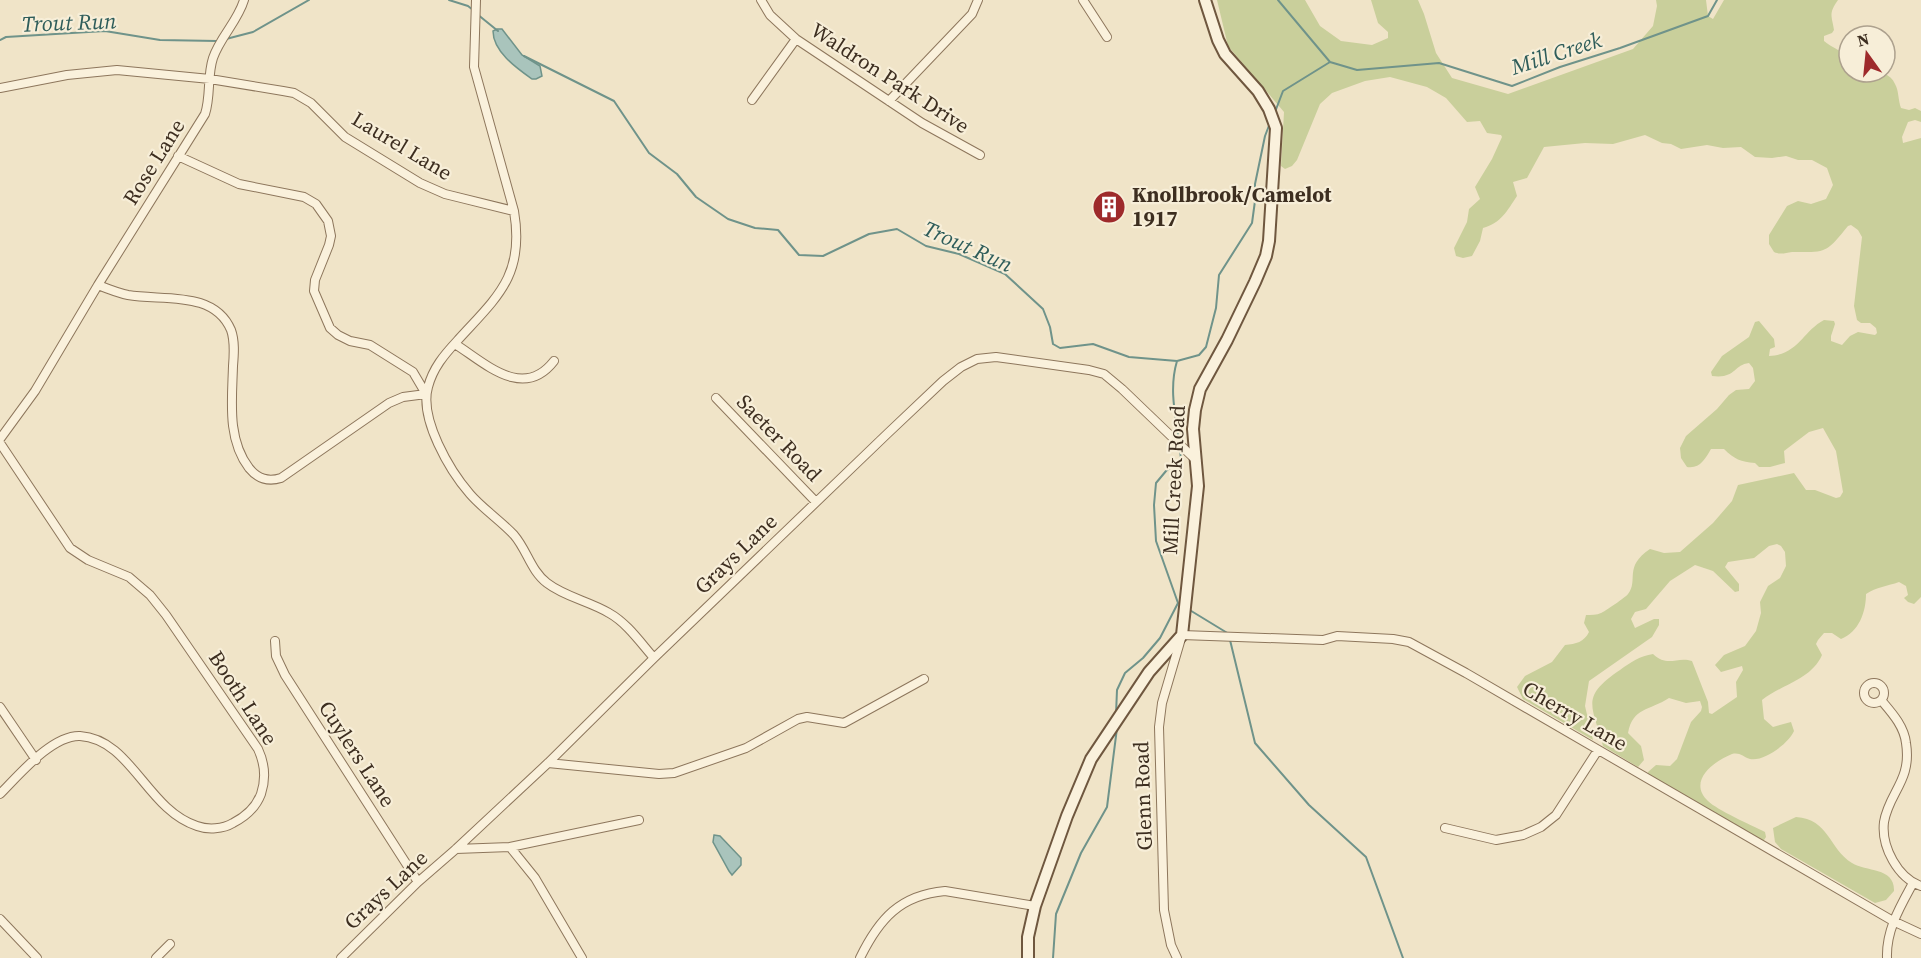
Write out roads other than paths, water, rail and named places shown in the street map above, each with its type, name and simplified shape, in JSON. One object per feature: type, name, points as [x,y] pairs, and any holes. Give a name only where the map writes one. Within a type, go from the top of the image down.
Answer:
[{"type":"street","name":"Rose Lane","points":[[0,441],[35,391],[205,114],[211,62],[244,0]]},
{"type":"street","name":"Waldron Park Drive","points":[[761,0],[770,15],[796,39],[947,138],[980,155]]},
{"type":"street","points":[[889,101],[972,14],[978,0]]},
{"type":"street","points":[[1083,0],[1107,37]]},
{"type":"street","name":"Mill Creek Road","points":[[1182,635],[1198,486],[1193,429],[1195,410],[1200,388],[1227,340],[1266,256],[1272,226],[1276,128],[1258,91],[1225,54],[1209,17],[1205,0]]},
{"type":"street","points":[[426,394],[438,364],[500,294],[509,277],[517,248],[518,235],[514,211],[474,67],[476,3]]},
{"type":"street","points":[[752,100],[796,39]]},
{"type":"street","points":[[0,88],[99,70],[210,79]]},
{"type":"street","name":"Laurel Lane","points":[[210,79],[294,93],[319,109],[345,137],[420,183],[445,194],[514,211]]},
{"type":"street","points":[[178,156],[238,184],[304,197],[316,204],[328,221],[331,236],[315,280],[314,291],[330,328],[350,341],[370,345],[413,372],[426,394],[431,427],[460,480],[472,496],[514,536],[540,577],[552,587],[610,613],[627,627],[654,658]]},
{"type":"street","points":[[98,285],[128,295],[198,302],[211,307],[223,316],[231,330],[234,347],[233,427],[246,463],[260,478],[270,480],[281,478],[389,403],[403,397],[426,394]]},
{"type":"street","points":[[455,344],[509,378],[534,377],[554,361]]},
{"type":"street","name":"Grays Lane","points":[[341,958],[418,882],[548,763],[816,502],[943,381],[961,367],[977,360],[996,357],[1104,374],[1197,461]]},
{"type":"street","name":"Saeter Road","points":[[716,398],[816,502]]},
{"type":"street","name":"Booth Lane","points":[[0,441],[70,548],[88,560],[129,577],[150,595],[258,749],[264,768],[264,781],[260,796],[248,814],[228,826],[203,828],[180,819],[167,810],[117,751],[98,740],[80,736],[56,742],[0,794]]},
{"type":"street","points":[[1028,958],[1028,937],[1035,906],[1067,816],[1091,759],[1149,672],[1182,635]]},
{"type":"street","name":"Cherry Lane","points":[[1182,635],[1323,640],[1337,636],[1409,642],[1893,921],[1921,934]]},
{"type":"street","name":"Glenn Road","points":[[1177,958],[1164,910],[1159,727],[1162,703],[1182,635]]},
{"type":"street","name":"Cuylers Lane","points":[[275,641],[276,656],[285,675],[418,882]]},
{"type":"street","points":[[548,763],[659,774],[674,773],[746,748],[798,719],[807,717],[844,723],[924,679]]},
{"type":"street","points":[[1881,700],[1901,726],[1907,744],[1906,771],[1886,817],[1885,838],[1895,865],[1917,885],[1893,921],[1887,958]]},
{"type":"street","points":[[0,707],[36,759]]},
{"type":"street","points":[[1444,828],[1496,840],[1523,835],[1541,827],[1556,814],[1598,750]]},
{"type":"street","points":[[456,849],[510,847],[639,820]]},
{"type":"street","points":[[510,847],[535,878],[582,958]]},
{"type":"street","points":[[860,958],[882,921],[893,909],[931,892],[945,891],[1035,906]]},
{"type":"street","points":[[0,919],[37,958]]},
{"type":"street","points":[[156,958],[170,944]]},
{"type":"water","points":[[502,29],[522,55],[540,66],[542,76],[532,79],[507,59],[494,39],[493,31]]},
{"type":"water","points":[[714,835],[720,836],[741,858],[741,865],[732,875],[713,842]]},
{"type":"waterway","name":"Trout Run","points":[[226,39],[253,32],[309,0]]},
{"type":"waterway","name":"Trout Run","points":[[449,0],[473,10]]},
{"type":"waterway","name":"Mill Creek","points":[[1278,0],[1330,62],[1357,70],[1439,63],[1512,86],[1708,16],[1717,0]]},
{"type":"waterway","name":"Trout Run","points":[[477,14],[498,31]]},
{"type":"waterway","name":"Trout Run","points":[[0,40],[6,37],[105,31],[160,40],[217,41]]},
{"type":"waterway","name":"Trout Run","points":[[524,56],[614,101],[649,153],[677,174],[696,197],[728,219],[755,228],[778,230],[799,255],[823,256],[869,234],[897,229],[926,246],[959,254],[1005,274],[1043,309],[1053,344],[1060,348],[1093,344],[1129,357],[1177,361],[1199,355],[1206,347],[1216,308],[1219,275],[1252,223],[1255,184],[1270,123]]},
{"type":"waterway","name":"Trout Run","points":[[1275,112],[1283,91],[1330,62]]},
{"type":"waterway","points":[[1177,361],[1173,391],[1179,441]]},
{"type":"waterway","points":[[1116,714],[1117,690],[1125,673],[1143,658],[1160,638],[1178,603],[1156,541],[1154,505],[1156,483],[1166,471],[1181,460],[1180,449]]},
{"type":"waterway","points":[[1188,609],[1229,634]]},
{"type":"waterway","points":[[1230,640],[1255,743],[1309,805],[1366,857],[1403,958]]},
{"type":"waterway","points":[[1053,958],[1056,914],[1081,853],[1107,807],[1117,728]]},
{"type":"place","name":"Knollbrook/Camelot 1917","points":[[1109,207]]}]
